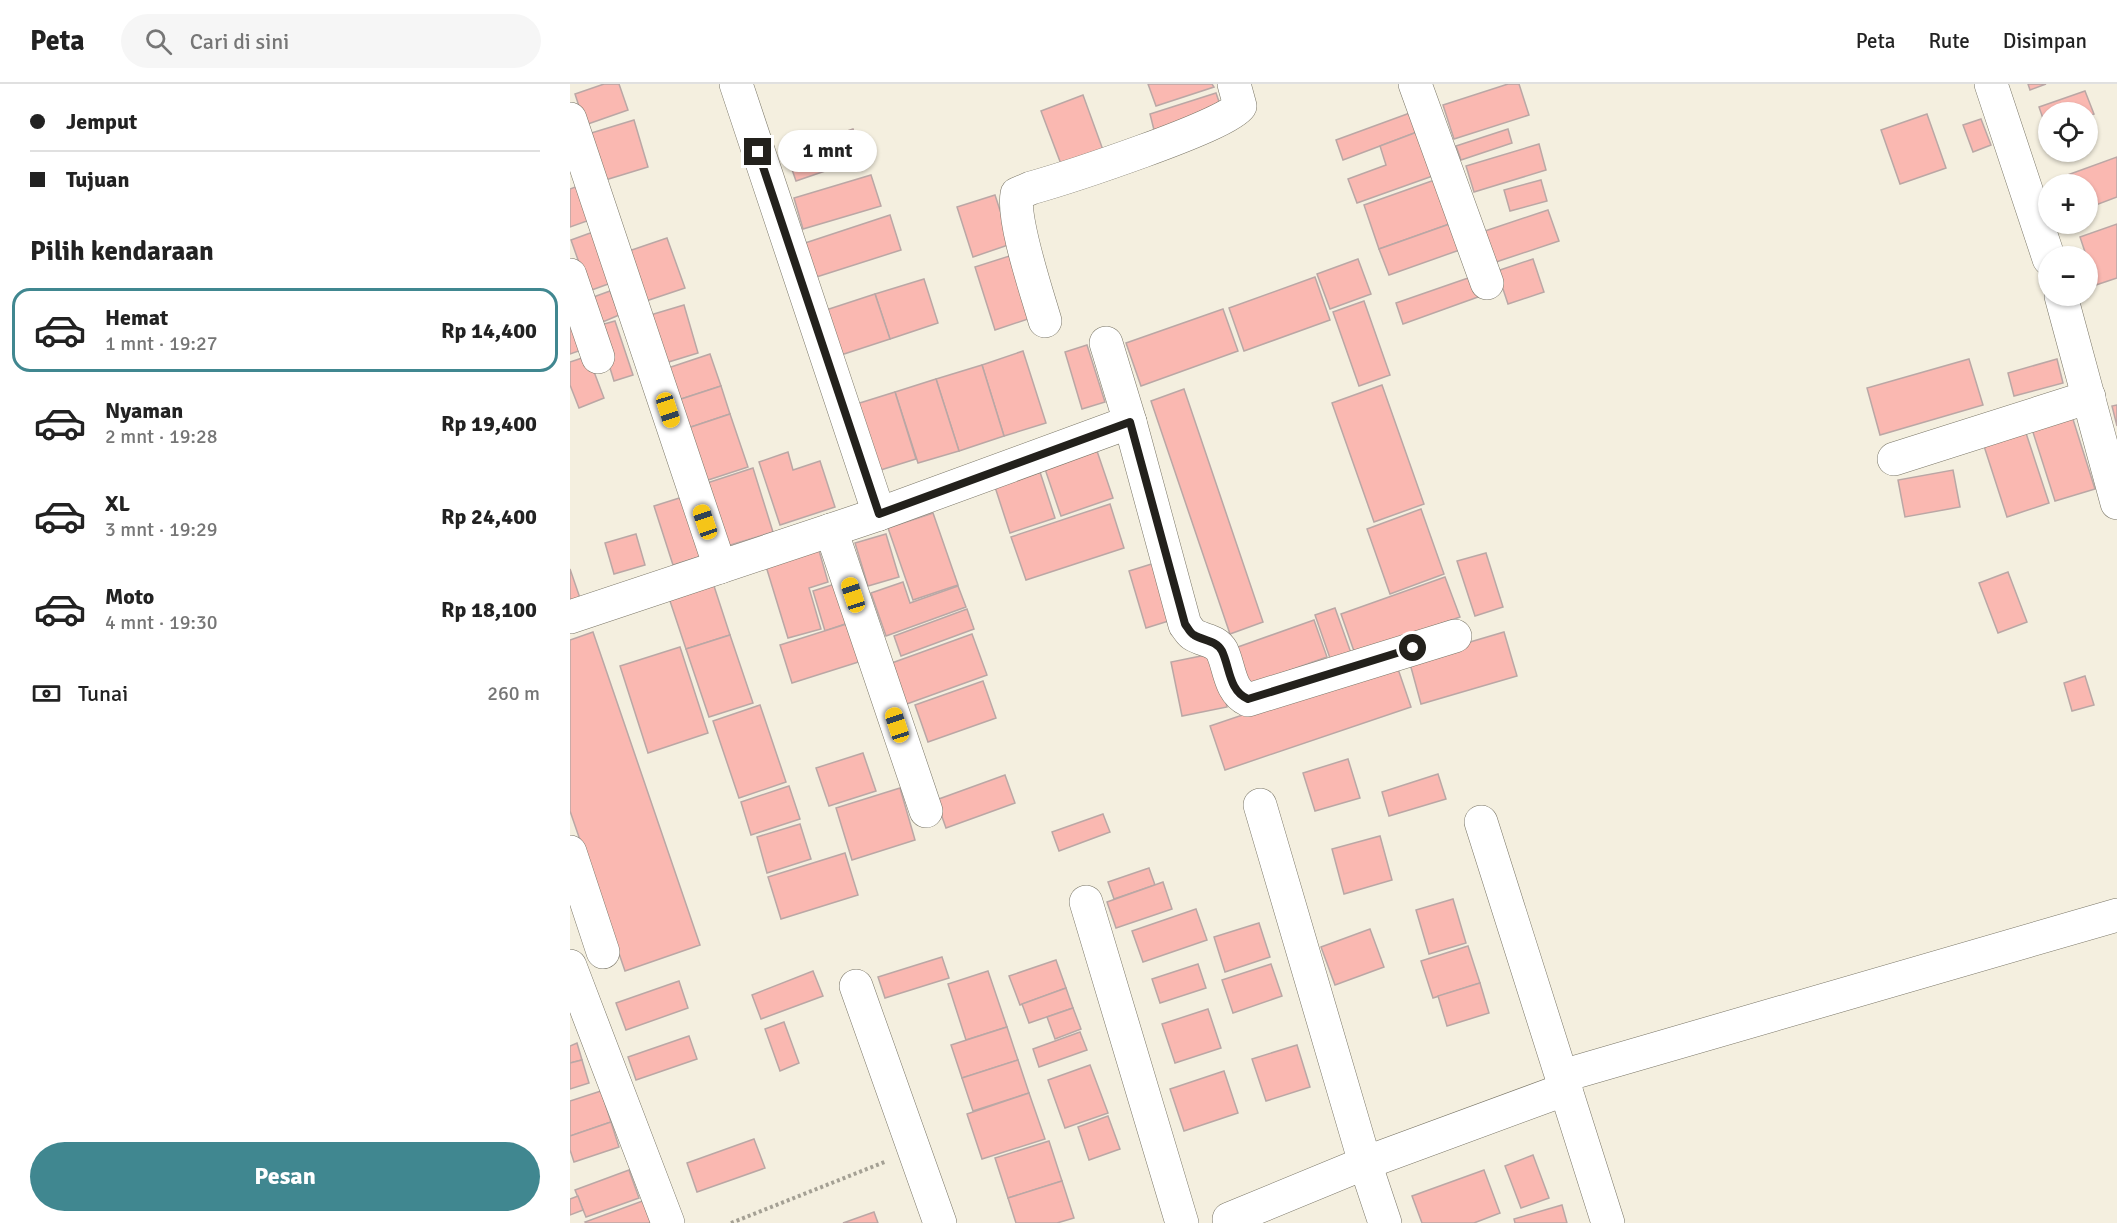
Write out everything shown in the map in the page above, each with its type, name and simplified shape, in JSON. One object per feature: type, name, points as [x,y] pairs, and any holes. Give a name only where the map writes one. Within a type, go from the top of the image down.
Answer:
[{"type":"street","points":[[736,84],[879,514]]},
{"type":"street","points":[[1045,321],[1019,225],[1015,204],[1017,195],[1031,188],[1157,146],[1225,117],[1240,106],[1234,84]]},
{"type":"street","points":[[1415,84],[1487,283]]},
{"type":"street","points":[[1991,84],[2045,246]]},
{"type":"street","points":[[570,119],[720,567]]},
{"type":"street","points":[[570,275],[598,357]]},
{"type":"street","points":[[2064,306],[2117,502]]},
{"type":"street","points":[[1106,343],[1185,624],[1192,634],[1214,643],[1221,649],[1234,688],[1241,696],[1248,699],[1455,636]]},
{"type":"street","points":[[1894,459],[2089,397]]},
{"type":"street","points":[[570,618],[879,514],[1130,422]]},
{"type":"street","points":[[831,530],[926,811]]},
{"type":"street","points":[[1260,805],[1365,1163],[1385,1223]]},
{"type":"street","points":[[1481,822],[1608,1223]]},
{"type":"street","points":[[570,852],[603,952]]},
{"type":"street","points":[[1086,902],[1182,1223]]},
{"type":"street","points":[[1228,1219],[1564,1083],[2117,915]]},
{"type":"street","points":[[570,966],[668,1223]]},
{"type":"street","points":[[856,986],[940,1223]]},
{"type":"path","points":[[731,1223],[915,1150]]},
{"type":"building","points":[[604,84],[619,84],[628,110],[585,125],[575,94]]},
{"type":"building","points":[[1148,84],[1212,84],[1214,87],[1156,106]]},
{"type":"building","points":[[1508,84],[1519,84],[1529,115],[1454,139],[1443,105]]},
{"type":"building","points":[[2028,84],[2046,84],[2030,90]]},
{"type":"building","points":[[2085,91],[2089,102],[2053,102]]},
{"type":"building","points":[[1216,93],[1223,113],[1155,134],[1150,114]]},
{"type":"building","points":[[1083,95],[1103,150],[1061,164],[1041,111]]},
{"type":"building","points":[[1418,110],[1425,129],[1343,160],[1336,140]]},
{"type":"building","points":[[1927,114],[1946,168],[1900,184],[1881,130]]},
{"type":"building","points":[[1981,119],[1991,145],[1973,152],[1963,125]]},
{"type":"building","points":[[634,120],[648,167],[602,181],[588,134]]},
{"type":"building","points":[[853,129],[863,158],[796,181],[786,152]]},
{"type":"building","points":[[1425,129],[1441,173],[1357,203],[1348,179],[1386,165],[1380,146]]},
{"type":"building","points":[[1508,129],[1512,143],[1461,160],[1456,146]]},
{"type":"building","points":[[1539,144],[1546,170],[1474,192],[1466,166]]},
{"type":"building","points":[[2117,157],[2117,197],[2098,204],[2098,174],[2070,174]]},
{"type":"building","points":[[871,175],[881,206],[803,229],[794,198]]},
{"type":"building","points":[[1443,177],[1458,221],[1379,249],[1364,205]]},
{"type":"building","points":[[1541,180],[1547,201],[1510,211],[1504,190]]},
{"type":"building","points":[[586,183],[598,217],[570,227],[570,189]]},
{"type":"building","points":[[995,195],[1011,244],[973,257],[957,207]]},
{"type":"building","points":[[1548,210],[1559,241],[1496,262],[1485,231]]},
{"type":"building","points":[[890,215],[901,250],[807,280],[796,246]]},
{"type":"building","points":[[1458,221],[1468,247],[1389,275],[1379,249]]},
{"type":"building","points":[[2117,224],[2117,278],[2098,284],[2098,246],[2083,246],[2080,237],[2098,234],[2098,231]]},
{"type":"building","points":[[604,228],[622,279],[589,291],[571,240]]},
{"type":"building","points":[[667,238],[685,288],[640,303],[623,253]]},
{"type":"building","points":[[1019,253],[1040,315],[995,330],[975,267]]},
{"type":"building","points":[[1358,259],[1371,294],[1330,309],[1317,274]]},
{"type":"building","points":[[1533,259],[1544,292],[1508,304],[1497,271]]},
{"type":"building","points":[[1315,277],[1330,320],[1244,351],[1229,308]]},
{"type":"building","points":[[1471,277],[1478,297],[1403,324],[1396,303]]},
{"type":"building","points":[[924,279],[938,323],[890,339],[875,294]]},
{"type":"building","points":[[610,291],[619,315],[598,324],[588,299]]},
{"type":"building","points":[[875,294],[890,339],[841,355],[826,310]]},
{"type":"building","points":[[1364,301],[1390,375],[1359,386],[1333,312]]},
{"type":"building","points":[[684,305],[698,353],[662,364],[647,316]]},
{"type":"building","points":[[1223,309],[1238,351],[1141,386],[1126,343]]},
{"type":"building","points":[[615,321],[633,375],[614,381],[597,326]]},
{"type":"building","points":[[579,325],[587,348],[570,354],[570,328]]},
{"type":"building","points":[[1087,345],[1105,402],[1082,409],[1065,352]]},
{"type":"building","points":[[1023,351],[1046,423],[1004,436],[982,365]]},
{"type":"building","points":[[710,354],[721,386],[672,402],[662,370]]},
{"type":"building","points":[[588,356],[604,398],[579,408],[570,385],[570,362]]},
{"type":"building","points":[[1969,359],[1983,405],[1880,435],[1867,388]]},
{"type":"building","points":[[2057,359],[2063,383],[2014,396],[2008,373]]},
{"type":"building","points":[[982,365],[1004,436],[959,451],[936,379]]},
{"type":"building","points":[[936,379],[959,451],[918,463],[895,392]]},
{"type":"building","points":[[1382,385],[1424,504],[1374,522],[1332,403]]},
{"type":"building","points":[[721,386],[730,414],[682,430],[672,402]]},
{"type":"building","points":[[1184,389],[1263,622],[1230,634],[1151,401]]},
{"type":"building","points":[[895,392],[916,459],[871,473],[850,406]]},
{"type":"building","points":[[2117,405],[2117,426],[2112,406]]},
{"type":"building","points":[[2071,413],[2095,489],[2055,501],[2031,426]]},
{"type":"building","points":[[730,414],[748,467],[699,483],[682,430]]},
{"type":"building","points":[[2025,430],[2049,503],[2007,517],[1983,443]]},
{"type":"building","points":[[1097,451],[1113,498],[1061,516],[1045,469]]},
{"type":"building","points":[[788,452],[793,470],[820,461],[835,507],[780,525],[759,462]]},
{"type":"building","points":[[753,468],[773,532],[724,547],[704,484]]},
{"type":"building","points":[[1953,470],[1960,507],[1905,517],[1898,480]]},
{"type":"building","points":[[1040,472],[1055,518],[1010,533],[995,487]]},
{"type":"building","points":[[692,494],[711,553],[673,565],[654,506]]},
{"type":"building","points":[[1110,504],[1124,548],[1026,580],[1011,537]]},
{"type":"building","points":[[1421,509],[1444,574],[1390,594],[1367,529]]},
{"type":"building","points":[[933,513],[958,585],[913,600],[888,528]]},
{"type":"building","points":[[636,534],[645,565],[614,574],[605,543]]},
{"type":"building","points":[[886,534],[899,577],[868,586],[855,543]]},
{"type":"building","points":[[818,547],[828,582],[809,588],[821,629],[788,638],[765,563]]},
{"type":"building","points":[[1486,553],[1503,607],[1475,616],[1457,561]]},
{"type":"building","points":[[1158,562],[1175,619],[1146,628],[1129,571]]},
{"type":"building","points":[[570,569],[581,601],[570,605]]},
{"type":"building","points":[[2008,572],[2027,622],[1998,633],[1979,583]]},
{"type":"building","points":[[1445,577],[1460,617],[1355,654],[1341,614]]},
{"type":"building","points":[[903,582],[910,603],[958,586],[966,607],[886,636],[871,593]]},
{"type":"building","points":[[713,583],[730,635],[686,649],[669,598]]},
{"type":"building","points":[[835,584],[848,623],[825,631],[813,591]]},
{"type":"building","points":[[1335,608],[1351,653],[1331,661],[1315,615]]},
{"type":"building","points":[[967,609],[974,629],[901,656],[894,636]]},
{"type":"building","points":[[1314,620],[1327,657],[1248,685],[1235,648]]},
{"type":"building","points":[[856,621],[868,659],[792,683],[780,645]]},
{"type":"building","points":[[593,632],[700,945],[625,971],[570,811],[570,640]]},
{"type":"building","points":[[1504,632],[1517,676],[1421,704],[1409,660]]},
{"type":"building","points":[[972,634],[987,675],[904,705],[889,664]]},
{"type":"building","points":[[730,635],[753,703],[709,717],[686,649]]},
{"type":"building","points":[[680,647],[708,733],[648,753],[620,666]]},
{"type":"building","points":[[1216,653],[1227,707],[1182,716],[1171,662]]},
{"type":"building","points":[[1396,663],[1411,707],[1225,770],[1210,726]]},
{"type":"building","points":[[2085,676],[2094,705],[2072,711],[2064,683]]},
{"type":"building","points":[[983,681],[996,718],[928,742],[915,705]]},
{"type":"building","points":[[760,705],[786,782],[739,798],[713,721]]},
{"type":"building","points":[[863,753],[876,791],[829,806],[816,768]]},
{"type":"building","points":[[1348,759],[1360,798],[1315,811],[1303,773]]},
{"type":"building","points":[[1438,774],[1446,799],[1389,816],[1382,792]]},
{"type":"building","points":[[1005,775],[1015,803],[946,828],[936,800]]},
{"type":"building","points":[[789,786],[800,819],[751,835],[741,802]]},
{"type":"building","points":[[900,788],[915,840],[852,860],[836,808]]},
{"type":"building","points":[[1103,814],[1110,832],[1059,851],[1052,832]]},
{"type":"building","points":[[800,824],[811,859],[767,873],[757,837]]},
{"type":"building","points":[[1380,836],[1392,880],[1344,894],[1332,849]]},
{"type":"building","points":[[845,853],[858,895],[781,919],[768,877]]},
{"type":"building","points":[[1149,868],[1155,885],[1114,899],[1108,882]]},
{"type":"building","points":[[1163,882],[1172,909],[1116,928],[1107,902]]},
{"type":"building","points":[[1453,899],[1466,943],[1429,954],[1416,910]]},
{"type":"building","points":[[1196,909],[1207,940],[1143,962],[1132,931]]},
{"type":"building","points":[[1259,923],[1270,957],[1225,972],[1214,937]]},
{"type":"building","points":[[1370,929],[1384,967],[1335,985],[1321,947]]},
{"type":"building","points":[[1468,946],[1480,983],[1433,998],[1421,961]]},
{"type":"building","points":[[942,957],[949,978],[885,998],[878,977]]},
{"type":"building","points":[[1056,960],[1066,988],[1020,1005],[1009,976]]},
{"type":"building","points":[[1198,964],[1206,988],[1160,1003],[1152,979]]},
{"type":"building","points":[[1271,964],[1282,996],[1233,1013],[1222,980]]},
{"type":"building","points":[[813,971],[823,996],[761,1019],[752,995]]},
{"type":"building","points":[[988,971],[1007,1027],[966,1040],[948,984]]},
{"type":"building","points":[[679,981],[688,1008],[626,1030],[616,1003]]},
{"type":"building","points":[[1480,983],[1489,1013],[1447,1026],[1438,996]]},
{"type":"building","points":[[1066,988],[1073,1008],[1029,1023],[1022,1004]]},
{"type":"building","points":[[1073,1008],[1081,1029],[1055,1039],[1047,1017]]},
{"type":"building","points":[[1208,1009],[1221,1048],[1175,1063],[1162,1024]]},
{"type":"building","points":[[784,1022],[799,1063],[780,1071],[765,1029]]},
{"type":"building","points":[[1007,1027],[1018,1060],[962,1078],[951,1045]]},
{"type":"building","points":[[1080,1032],[1087,1050],[1039,1067],[1033,1049]]},
{"type":"building","points":[[689,1036],[697,1059],[636,1080],[628,1057]]},
{"type":"building","points":[[577,1043],[582,1060],[570,1063],[570,1046]]},
{"type":"building","points":[[1297,1045],[1310,1087],[1266,1101],[1252,1059]]},
{"type":"building","points":[[582,1060],[589,1083],[570,1089],[570,1063]]},
{"type":"building","points":[[1018,1060],[1029,1093],[973,1111],[962,1078]]},
{"type":"building","points":[[1090,1065],[1108,1113],[1065,1128],[1048,1080]]},
{"type":"building","points":[[1224,1071],[1238,1113],[1184,1131],[1170,1089]]},
{"type":"building","points":[[601,1091],[611,1122],[570,1136],[570,1101]]},
{"type":"building","points":[[1029,1093],[1045,1139],[982,1159],[967,1114]]},
{"type":"building","points":[[1108,1116],[1120,1149],[1089,1160],[1078,1127]]},
{"type":"building","points":[[611,1122],[619,1147],[574,1162],[570,1150],[570,1136]]},
{"type":"building","points":[[754,1139],[765,1168],[697,1192],[687,1163]]},
{"type":"building","points":[[1049,1141],[1062,1181],[1008,1198],[995,1158]]},
{"type":"building","points":[[1533,1155],[1549,1198],[1521,1208],[1505,1166]]},
{"type":"building","points":[[629,1170],[639,1198],[586,1217],[575,1190]]},
{"type":"building","points":[[1484,1170],[1500,1213],[1474,1223],[1422,1223],[1412,1196]]},
{"type":"building","points":[[1062,1181],[1074,1218],[1057,1223],[1016,1223],[1008,1198]]},
{"type":"building","points":[[578,1196],[583,1210],[570,1215],[570,1199]]},
{"type":"building","points":[[648,1199],[656,1223],[585,1222]]},
{"type":"building","points":[[1562,1205],[1567,1223],[1515,1223],[1514,1219]]},
{"type":"building","points":[[874,1212],[878,1223],[843,1223]]},
{"type":"route","points":[[758,152],[879,514],[1130,422],[1185,624],[1192,634],[1214,643],[1221,649],[1234,688],[1241,696],[1248,699],[1413,648]]}]
